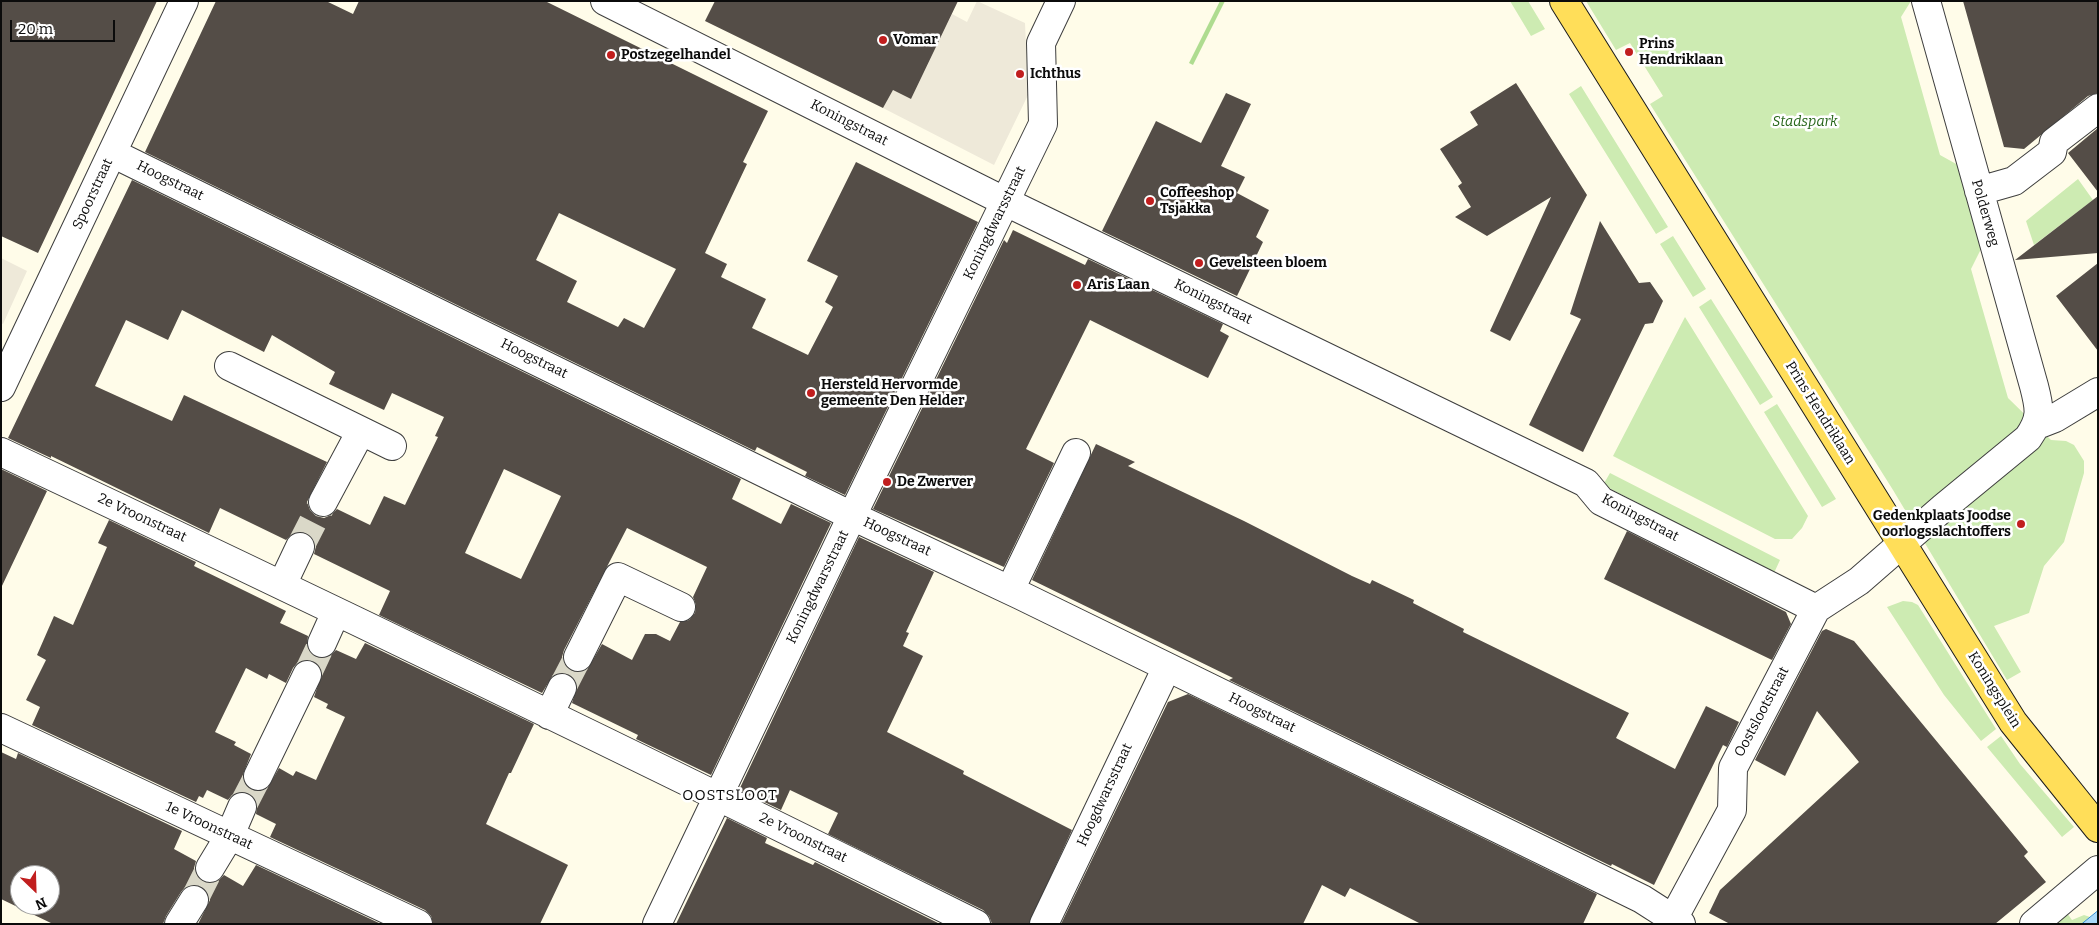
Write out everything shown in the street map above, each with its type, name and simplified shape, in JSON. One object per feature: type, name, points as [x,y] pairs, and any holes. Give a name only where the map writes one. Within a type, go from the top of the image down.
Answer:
[{"type":"main road","name":"Prins Hendriklaan","points":[[1564,1],[1902,544]]},
{"type":"main road","name":"Koningsplein","points":[[1902,544],[2013,722],[2098,828]]},
{"type":"street","name":"Spoorstraat","points":[[1,387],[184,1]]},
{"type":"street","name":"Koningstraat","points":[[605,1],[1006,202],[1586,483],[1601,501],[1816,609]]},
{"type":"street","name":"Koningdwarsstraat","points":[[657,924],[852,516],[1043,124],[1040,43],[1061,1]]},
{"type":"street","name":"Polderweg","points":[[1926,1],[2034,386],[2039,414],[2038,425]]},
{"type":"street","points":[[1979,192],[2014,181],[2052,152],[2054,142],[2098,108]]},
{"type":"street","name":"Hoogstraat","points":[[112,154],[852,516],[1015,592],[1642,899],[1674,922]]},
{"type":"street","points":[[229,366],[392,446]]},
{"type":"street","points":[[1816,609],[1859,582],[2028,438],[2038,425],[2095,397]]},
{"type":"street","points":[[323,502],[361,431]]},
{"type":"street","name":"2e Vroonstraat","points":[[1,452],[282,585],[718,796],[976,924]]},
{"type":"street","points":[[1015,592],[1076,453]]},
{"type":"street","points":[[282,585],[300,547]]},
{"type":"street","points":[[578,657],[618,577],[681,607]]},
{"type":"street","name":"Oostslootstraat","points":[[1674,922],[1732,810],[1733,768],[1816,609]]},
{"type":"street","points":[[322,643],[336,612]]},
{"type":"street","name":"Hoogdwarsstraat","points":[[1044,924],[1167,667]]},
{"type":"street","points":[[258,776],[307,675]]},
{"type":"street","points":[[549,715],[562,688]]},
{"type":"street","name":"1e Vroonstraat","points":[[1,728],[418,924]]},
{"type":"street","points":[[210,868],[230,836],[242,808]]},
{"type":"street","points":[[2034,924],[2098,870]]},
{"type":"street","points":[[179,924],[194,900]]},
{"type":"green space","points":[[1220,1],[1225,1],[1193,65],[1189,63]]},
{"type":"green space","points":[[1510,1],[1528,1],[1545,29],[1531,36]]},
{"type":"green space","name":"Stadspark","points":[[1586,1],[1911,1],[1901,17],[1940,155],[1958,165],[1981,249],[1971,269],[2008,398],[2051,440],[2066,441],[2074,445],[2084,461],[2084,473],[2064,542],[2044,566],[2029,613],[1994,626],[2021,672],[2007,680],[1893,490],[1650,104],[1663,96],[1630,43],[1616,50]]},
{"type":"green space","points":[[1581,86],[1668,227],[1656,234],[1569,94]]},
{"type":"green space","points":[[2078,179],[2093,200],[2034,245],[2026,221]]},
{"type":"green space","points":[[1673,236],[1706,289],[1693,297],[1660,244]]},
{"type":"green space","points":[[1711,299],[1773,397],[1760,405],[1699,307]]},
{"type":"green space","points":[[1685,317],[1808,516],[1802,528],[1792,539],[1775,539],[1613,456]]},
{"type":"green space","points":[[1777,404],[1836,499],[1822,507],[1764,412]]},
{"type":"green space","points":[[1610,473],[1780,560],[1774,573],[1603,485]]},
{"type":"green space","points":[[1903,601],[1918,605],[1996,729],[1981,741],[1944,695],[1887,607]]},
{"type":"green space","points":[[2001,736],[2020,764],[2074,827],[2062,837],[1987,747]]},
{"type":"green space","points":[[2067,913],[2072,920],[2084,915],[2090,917],[2082,924],[2054,924]]},
{"type":"shaded area","points":[[977,1],[1025,23],[1028,95],[994,165],[883,108],[893,90],[911,99],[952,14],[967,22]]},
{"type":"shaded area","points":[[1,258],[27,271],[3,324],[1,323]]},
{"type":"water","points":[[2098,911],[2098,924],[2082,924]]},
{"type":"building","points":[[1,1],[157,1],[38,253],[1,236]]},
{"type":"building","points":[[216,1],[326,1],[353,14],[359,1],[545,1],[768,111],[743,162],[747,164],[705,253],[727,264],[721,277],[766,299],[752,328],[808,355],[833,307],[825,302],[838,276],[807,261],[856,162],[978,222],[845,495],[805,476],[807,472],[757,447],[755,451],[145,152]],"holes":[[[559,213],[676,269],[644,328],[624,318],[618,327],[567,302],[577,281],[536,260]]]},
{"type":"building","points":[[715,1],[958,1],[911,99],[893,90],[883,108],[705,21]]},
{"type":"building","points":[[1963,1],[2098,1],[2098,93],[2088,96],[2024,149],[2004,147]]},
{"type":"building","points":[[1516,83],[1587,195],[1510,341],[1490,331],[1551,197],[1487,236],[1455,217],[1471,207],[1458,186],[1462,183],[1440,149],[1478,125],[1470,112]]},
{"type":"building","points":[[1226,93],[1251,104],[1221,166],[1245,177],[1237,193],[1269,210],[1256,237],[1263,242],[1237,296],[1102,231],[1156,121],[1201,143]]},
{"type":"building","points":[[2098,128],[2098,192],[2068,153]]},
{"type":"building","points":[[132,180],[741,479],[732,499],[781,524],[791,504],[831,523],[711,775],[636,739],[638,735],[572,703],[577,686],[575,679],[569,674],[561,672],[553,675],[542,693],[379,615],[390,591],[314,554],[316,546],[313,539],[306,533],[298,532],[292,534],[286,540],[220,508],[209,533],[51,456],[51,458],[8,438]],"holes":[[[182,310],[264,352],[272,335],[335,372],[329,384],[384,410],[392,393],[444,417],[435,436],[438,437],[405,505],[384,496],[370,525],[337,509],[331,515],[324,518],[316,516],[310,510],[307,502],[327,462],[184,395],[172,421],[95,386],[126,320],[168,340]],[[504,469],[561,496],[521,579],[465,553]],[[627,528],[707,567],[693,597],[696,605],[695,613],[689,620],[680,622],[670,641],[656,634],[645,634],[632,660],[602,644],[587,670],[579,672],[571,671],[565,665],[562,657]]]},
{"type":"building","points":[[2098,196],[2098,253],[2015,260]]},
{"type":"building","points":[[1600,221],[1639,283],[1650,282],[1663,301],[1653,323],[1645,324],[1583,452],[1529,425],[1581,319],[1570,314]]},
{"type":"building","points":[[1013,230],[1085,265],[1088,259],[1223,324],[1220,331],[1229,336],[1208,378],[1090,320],[1026,449],[1054,463],[1004,567],[873,509],[1004,240],[1007,243]]},
{"type":"building","points":[[2098,263],[2098,351],[2056,296]]},
{"type":"building","points":[[1096,444],[1135,462],[1128,466],[1244,521],[1352,576],[1370,584],[1372,580],[1414,600],[1413,603],[1464,629],[1463,632],[1629,713],[1616,738],[1675,769],[1706,706],[1739,722],[1727,747],[1723,745],[1654,885],[1612,864],[1611,866],[1229,680],[1233,678],[1032,580]]},
{"type":"building","points":[[1,469],[47,491],[1,588]]},
{"type":"building","points":[[109,520],[196,562],[194,566],[286,611],[280,623],[308,636],[307,645],[309,652],[315,657],[324,658],[336,650],[356,659],[365,643],[534,724],[486,824],[568,865],[540,924],[433,924],[431,916],[425,910],[270,837],[276,824],[256,814],[257,805],[254,797],[249,793],[240,792],[232,795],[228,800],[207,790],[203,798],[199,796],[196,802],[32,725],[40,707],[26,700],[46,660],[37,655],[54,616],[73,625],[107,547],[98,543]],"holes":[[[305,660],[314,661],[320,666],[322,673],[314,697],[328,704],[326,708],[345,717],[316,780],[296,771],[293,776],[279,768],[267,789],[260,791],[252,790],[245,785],[242,777],[251,754],[234,745],[236,742],[215,732],[246,668],[267,679],[269,674],[286,683],[298,662]]]},
{"type":"building","points":[[1627,531],[1786,612],[1791,624],[1772,660],[1604,579]]},
{"type":"building","points":[[859,537],[934,572],[906,632],[909,633],[903,646],[923,656],[887,732],[964,771],[963,774],[1072,830],[1029,924],[992,924],[989,916],[983,910],[828,834],[838,813],[790,790],[781,810],[739,790]]},
{"type":"building","points":[[1826,629],[1854,641],[2028,852],[2024,856],[2046,882],[1995,924],[1730,924],[1709,913],[1720,890],[1859,762],[1817,711],[1785,776],[1755,760],[1822,631]]},
{"type":"building","points":[[1188,694],[1597,894],[1583,924],[1421,924],[1350,888],[1345,897],[1322,885],[1303,924],[1061,924],[1168,702]]},
{"type":"building","points":[[1,752],[16,759],[18,753],[182,831],[174,849],[196,861],[194,868],[196,875],[202,882],[209,884],[217,882],[224,875],[243,886],[256,865],[381,924],[198,924],[210,900],[208,892],[203,887],[194,884],[186,886],[181,892],[163,924],[53,924],[34,915],[60,915],[60,865],[10,865],[10,903],[1,899]]},
{"type":"building","points":[[727,818],[767,838],[765,843],[813,865],[815,862],[940,924],[676,924]]},
{"type":"tunnel","points":[[300,547],[323,502]]},
{"type":"tunnel","points":[[307,675],[322,643]]},
{"type":"tunnel","points":[[562,688],[578,657]]},
{"type":"tunnel","points":[[242,807],[258,776]]},
{"type":"tunnel","points":[[194,900],[210,868]]},
{"type":"place","name":"Vomar","points":[[883,40]]},
{"type":"place","name":"Prins Hendriklaan","points":[[1629,52]]},
{"type":"place","name":"Postzegelhandel","points":[[611,55]]},
{"type":"place","name":"Ichthus","points":[[1020,74]]},
{"type":"place","name":"Coffeeshop Tsjakka","points":[[1150,201]]},
{"type":"place","name":"Gevelsteen bloem","points":[[1199,263]]},
{"type":"place","name":"Aris Laan","points":[[1077,285]]},
{"type":"place","name":"Hersteld Hervormde gemeente Den Helder","points":[[811,393]]},
{"type":"place","name":"De Zwerver","points":[[887,482]]},
{"type":"place","name":"Gedenkplaats Joodse oorlogsslachtoffers","points":[[2021,524]]},
{"type":"district","name":"OOSTSLOOT","points":[[730,796]]}]
